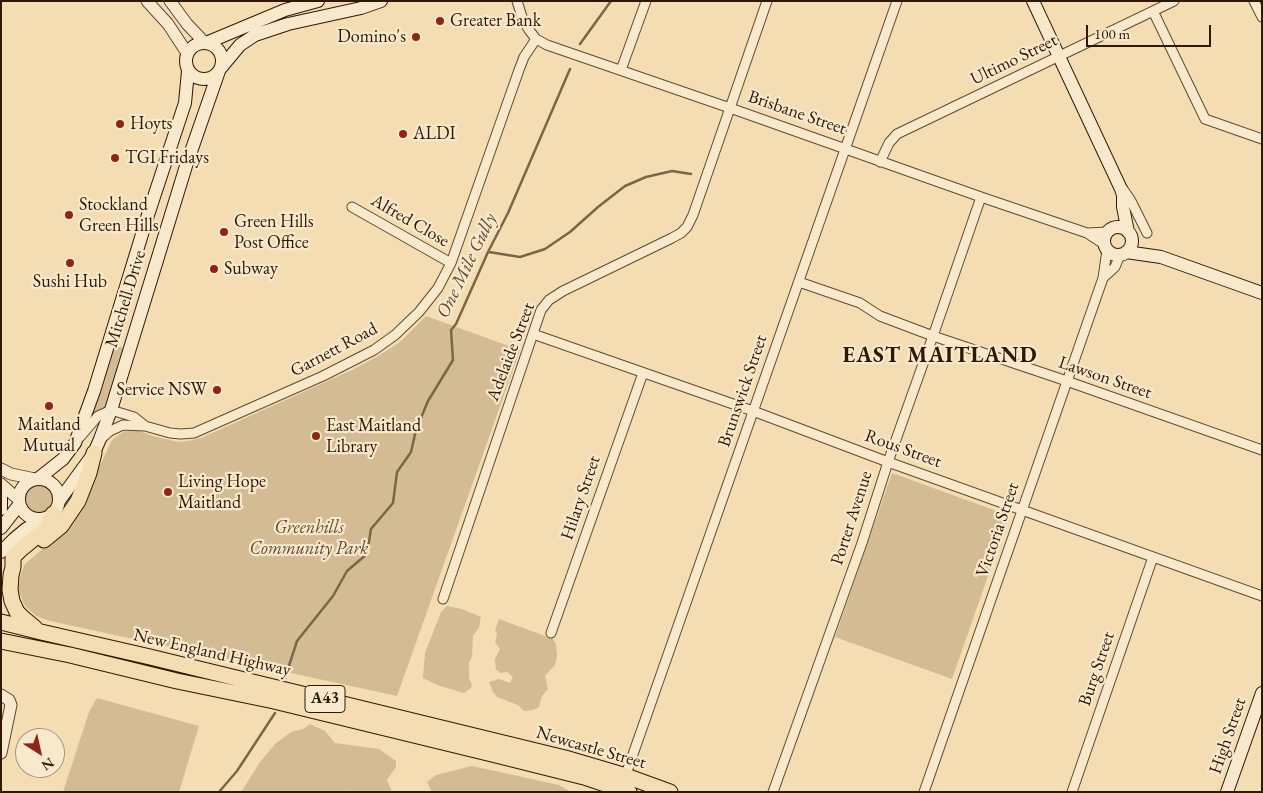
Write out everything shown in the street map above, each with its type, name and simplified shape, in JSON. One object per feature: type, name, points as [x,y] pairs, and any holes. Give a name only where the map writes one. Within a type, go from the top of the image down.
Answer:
[{"type":"highway","points":[[13,567],[25,554],[61,526],[69,515],[85,487],[97,446]]},
{"type":"highway","points":[[41,632],[17,612],[12,601],[10,575],[13,567],[13,557],[48,525],[51,511]]},
{"type":"highway","name":"New England Highway","points":[[1,622],[150,657],[499,748]]},
{"type":"highway","name":"New England Highway","points":[[1,641],[70,655],[177,681],[499,748]]},
{"type":"highway","name":"Newcastle Street","points":[[499,748],[565,758],[624,787],[670,792]]},
{"type":"main road","points":[[205,43],[212,45],[220,52],[222,59],[219,70],[210,78],[196,78],[188,71],[185,61],[187,53],[194,46],[286,10],[318,1]]},
{"type":"main road","name":"Mitchell Drive","points":[[1,552],[14,539],[51,511],[97,446],[111,410],[186,166],[219,70],[240,45],[255,35],[288,24],[361,8],[381,1]]},
{"type":"main road","points":[[1033,1],[1123,195],[1123,207],[1131,245],[1123,254]]},
{"type":"main road","name":"Mitchell Drive","points":[[37,479],[63,459],[75,443],[94,391],[147,218],[181,117],[187,94],[188,71]]},
{"type":"main road","points":[[1123,207],[1104,240],[1106,247],[1112,254],[1161,257],[1262,293]]},
{"type":"main road","points":[[1110,230],[1121,228],[1161,257]]},
{"type":"main road","points":[[1,528],[18,502],[21,489],[25,484],[37,479],[50,482],[56,487],[59,495],[51,511],[36,520],[25,514],[18,502]]},
{"type":"main road","points":[[1,497],[1,509]]},
{"type":"main road","name":"High Street","points":[[1227,792],[1262,692]]},
{"type":"street","points":[[147,1],[168,24],[187,53]]},
{"type":"street","points":[[170,1],[187,24],[205,43]]},
{"type":"street","points":[[517,1],[524,20],[536,39]]},
{"type":"street","points":[[621,70],[646,1]]},
{"type":"street","name":"Adelaide Street","points":[[443,599],[541,310],[549,300],[563,290],[672,238],[687,227],[693,215],[767,1]]},
{"type":"street","name":"Brunswick Street","points":[[624,787],[753,411],[897,1]]},
{"type":"street","name":"Ultimo Street","points":[[880,162],[889,143],[897,134],[1174,1]]},
{"type":"street","points":[[1254,1],[1262,17]]},
{"type":"street","points":[[1153,11],[1205,119],[1262,139]]},
{"type":"street","name":"Brisbane Street","points":[[536,39],[547,45],[1087,233],[1106,247]]},
{"type":"street","name":"Garnett Road","points":[[97,446],[116,427],[122,425],[145,426],[170,433],[194,433],[291,391],[374,350],[395,335],[420,312],[438,288],[451,263],[524,56],[536,39]]},
{"type":"street","points":[[1118,182],[1131,201],[1147,233]]},
{"type":"street","name":"Porter Avenue","points":[[773,792],[862,543],[888,462],[981,197]]},
{"type":"street","name":"Alfred Close","points":[[352,207],[451,263]]},
{"type":"street","name":"Brisbane Street","points":[[1087,233],[1110,230]]},
{"type":"street","name":"Victoria Street","points":[[924,792],[1103,278],[1106,247]]},
{"type":"street","name":"Victoria Street","points":[[1103,278],[1123,254]]},
{"type":"street","name":"Lawson Street","points":[[798,282],[860,303],[880,316],[933,336],[1262,450]]},
{"type":"street","name":"Rous Street","points":[[532,334],[753,411],[888,462],[1262,596]]},
{"type":"street","name":"Hilary Street","points":[[551,634],[643,373]]},
{"type":"street","points":[[75,443],[98,416],[111,410]]},
{"type":"street","name":"Garnett Road","points":[[111,410],[134,417],[145,426]]},
{"type":"street","points":[[1,468],[11,474],[37,479]]},
{"type":"street","points":[[1,484],[18,502]]},
{"type":"street","name":"Burg Street","points":[[1072,792],[1153,557]]},
{"type":"street","points":[[1,753],[11,710],[11,705],[5,697]]},
{"type":"green space","name":"Greenhills Community Park","points":[[426,316],[520,350],[397,696],[50,621],[36,616],[25,606],[18,590],[20,576],[25,564],[63,531],[82,503],[112,440],[125,431],[139,431],[178,442],[201,438],[352,370],[378,356],[400,342]]},
{"type":"green space","points":[[112,345],[124,348],[106,407],[92,416],[90,414]]},
{"type":"green space","points":[[892,473],[1005,514],[1008,519],[952,679],[835,637]]},
{"type":"green space","points":[[39,484],[50,488],[54,499],[50,510],[39,514],[28,510],[24,499],[28,488]]},
{"type":"green space","points":[[447,606],[462,609],[481,617],[479,627],[473,636],[472,656],[469,663],[469,678],[472,685],[464,693],[437,685],[423,678],[425,653],[441,612]]},
{"type":"green space","points":[[499,619],[553,639],[556,644],[557,656],[555,665],[545,676],[548,689],[542,696],[539,707],[533,710],[524,711],[518,705],[497,697],[489,682],[499,679],[510,683],[513,677],[507,672],[501,673],[496,670],[495,659],[500,649],[495,642],[497,634],[495,630]]},
{"type":"green space","points":[[97,698],[199,726],[179,792],[63,792],[89,712]]},
{"type":"green space","points":[[310,724],[325,731],[335,743],[379,749],[396,761],[396,767],[387,780],[392,792],[351,792],[350,790],[347,792],[241,792],[260,762],[275,744],[291,732],[303,729]]},
{"type":"green space","points":[[472,766],[559,785],[571,792],[432,792],[427,782],[436,775]]},
{"type":"waterway","name":"One Mile Gully","points":[[580,44],[611,1]]},
{"type":"waterway","name":"One Mile Gully","points":[[285,678],[297,641],[333,596],[347,571],[367,554],[371,529],[393,503],[397,472],[411,452],[416,430],[428,401],[453,360],[451,330],[456,324],[488,252],[508,213],[570,69]]},
{"type":"waterway","points":[[489,252],[520,257],[545,249],[570,232],[625,186],[646,177],[672,171],[691,174]]},
{"type":"waterway","name":"One Mile Gully","points":[[219,792],[237,771],[275,713]]},
{"type":"place","name":"Greater Bank","points":[[440,21]]},
{"type":"place","name":"Domino's","points":[[416,37]]},
{"type":"place","name":"Hoyts","points":[[120,124]]},
{"type":"place","name":"ALDI","points":[[403,134]]},
{"type":"place","name":"TGI Fridays","points":[[115,158]]},
{"type":"place","name":"Stockland Green Hills","points":[[69,215]]},
{"type":"place","name":"Green Hills Post Office","points":[[224,232]]},
{"type":"place","name":"Sushi Hub","points":[[70,263]]},
{"type":"place","name":"Subway","points":[[214,269]]},
{"type":"place","name":"Service NSW","points":[[217,390]]},
{"type":"place","name":"Maitland Mutual","points":[[49,406]]},
{"type":"place","name":"East Maitland Library","points":[[316,436]]},
{"type":"place","name":"Living Hope Maitland","points":[[168,492]]},
{"type":"district","name":"EAST MAITLAND","points":[[940,356]]}]
